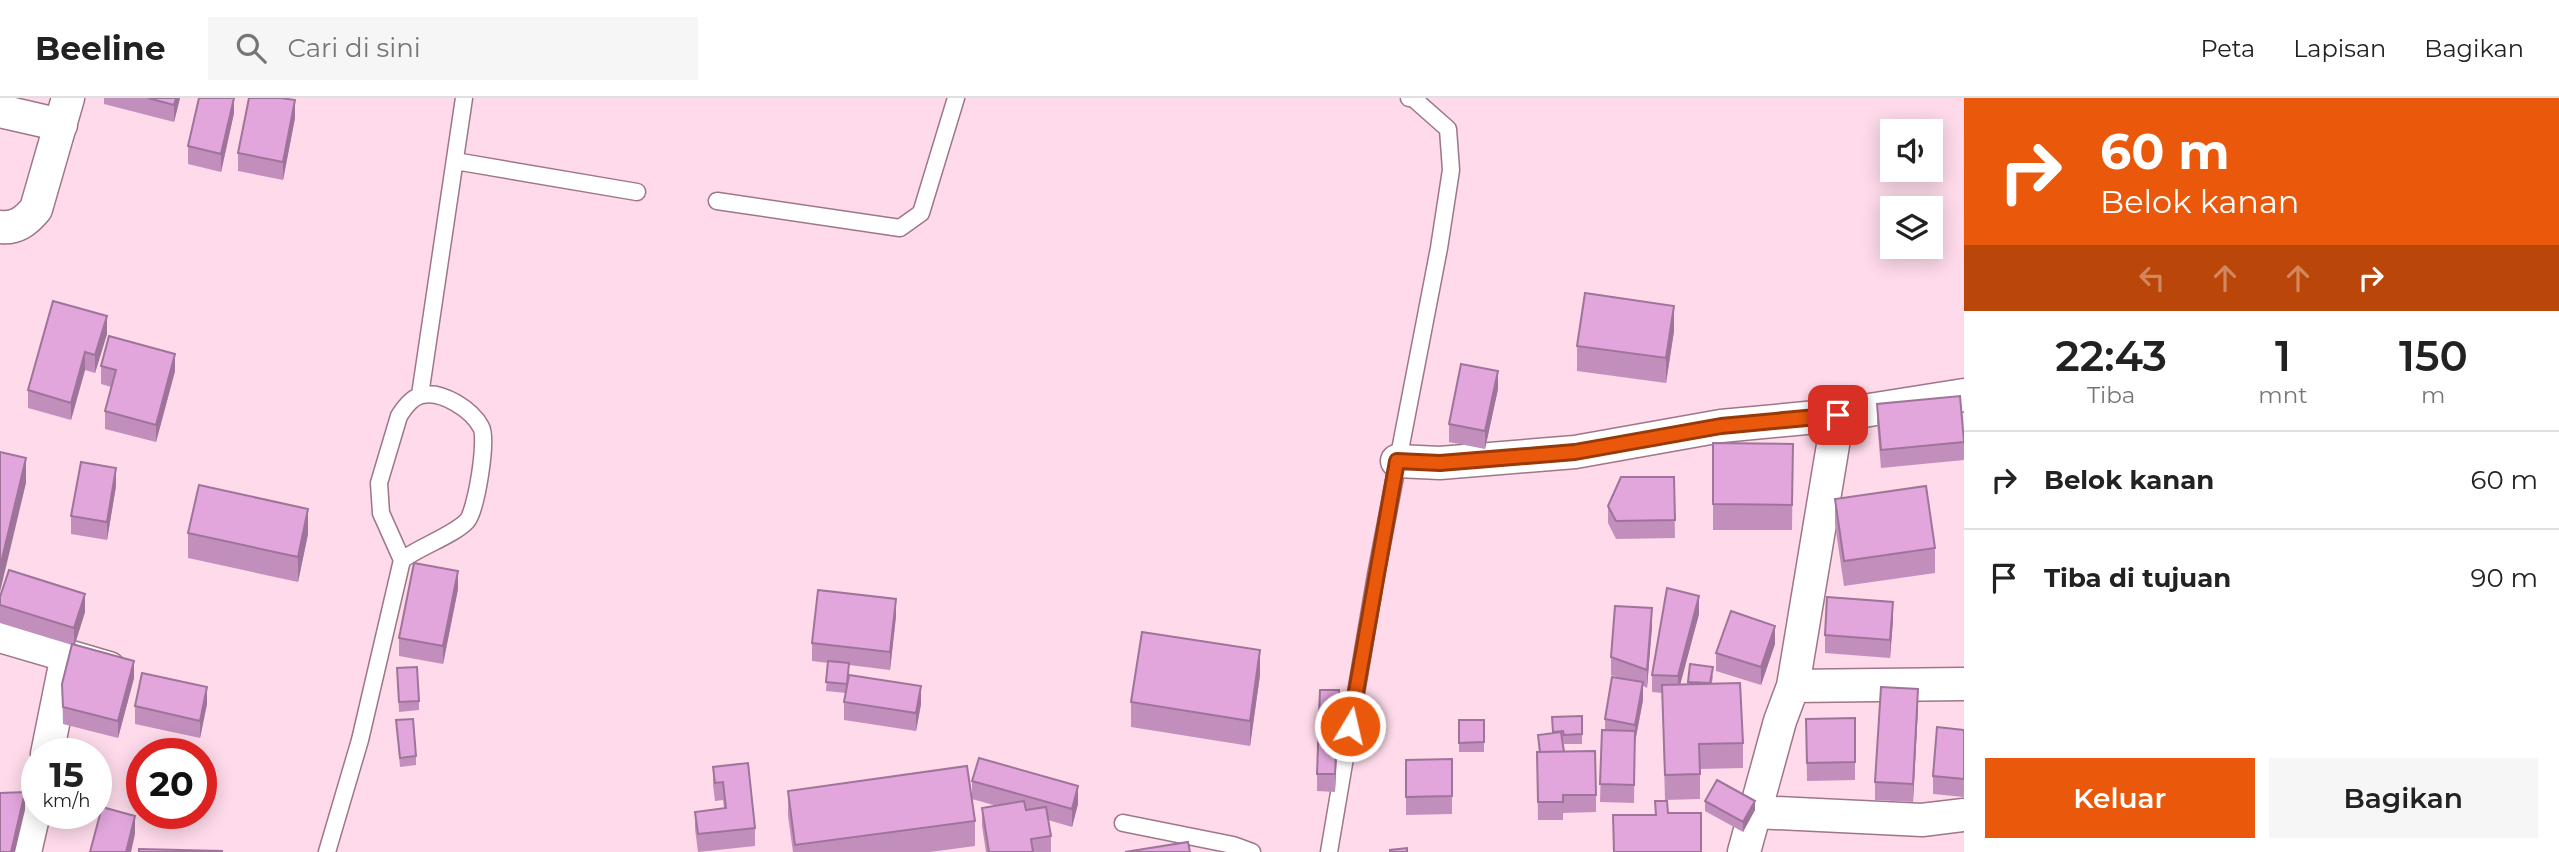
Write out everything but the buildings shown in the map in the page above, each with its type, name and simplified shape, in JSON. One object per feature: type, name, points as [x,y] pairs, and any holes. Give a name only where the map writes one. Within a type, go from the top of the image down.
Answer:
[{"type":"street","points":[[0,111],[65,112],[36,209],[26,221],[16,226],[0,228]]},
{"type":"street","points":[[1397,461],[1440,463],[1575,452],[1721,426],[1838,415],[1964,395]]},
{"type":"street","points":[[1744,852],[1780,721],[1793,685],[1838,415]]},
{"type":"street","points":[[0,636],[124,672]]},
{"type":"street","points":[[50,738],[67,655]]},
{"type":"street","points":[[1793,685],[1964,684]]},
{"type":"street","points":[[1755,812],[1922,820],[1964,815]]},
{"type":"street","points":[[25,852],[30,829]]},
{"type":"lane","points":[[421,395],[464,98]]},
{"type":"lane","points":[[717,201],[900,228],[921,213],[956,98]]},
{"type":"lane","points":[[1329,852],[1451,170],[1448,130],[1414,99],[1409,98]]},
{"type":"lane","points":[[455,162],[637,192]]},
{"type":"lane","points":[[327,852],[360,740],[402,560],[381,513],[379,483],[399,416],[405,407],[421,395],[437,395],[466,410],[481,427],[484,439],[469,519],[463,526],[402,560]]},
{"type":"lane","points":[[1123,823],[1233,845],[1252,852]]},
{"type":"route","points":[[1350,726],[1397,461],[1440,463],[1575,452],[1721,426],[1838,415]]}]
